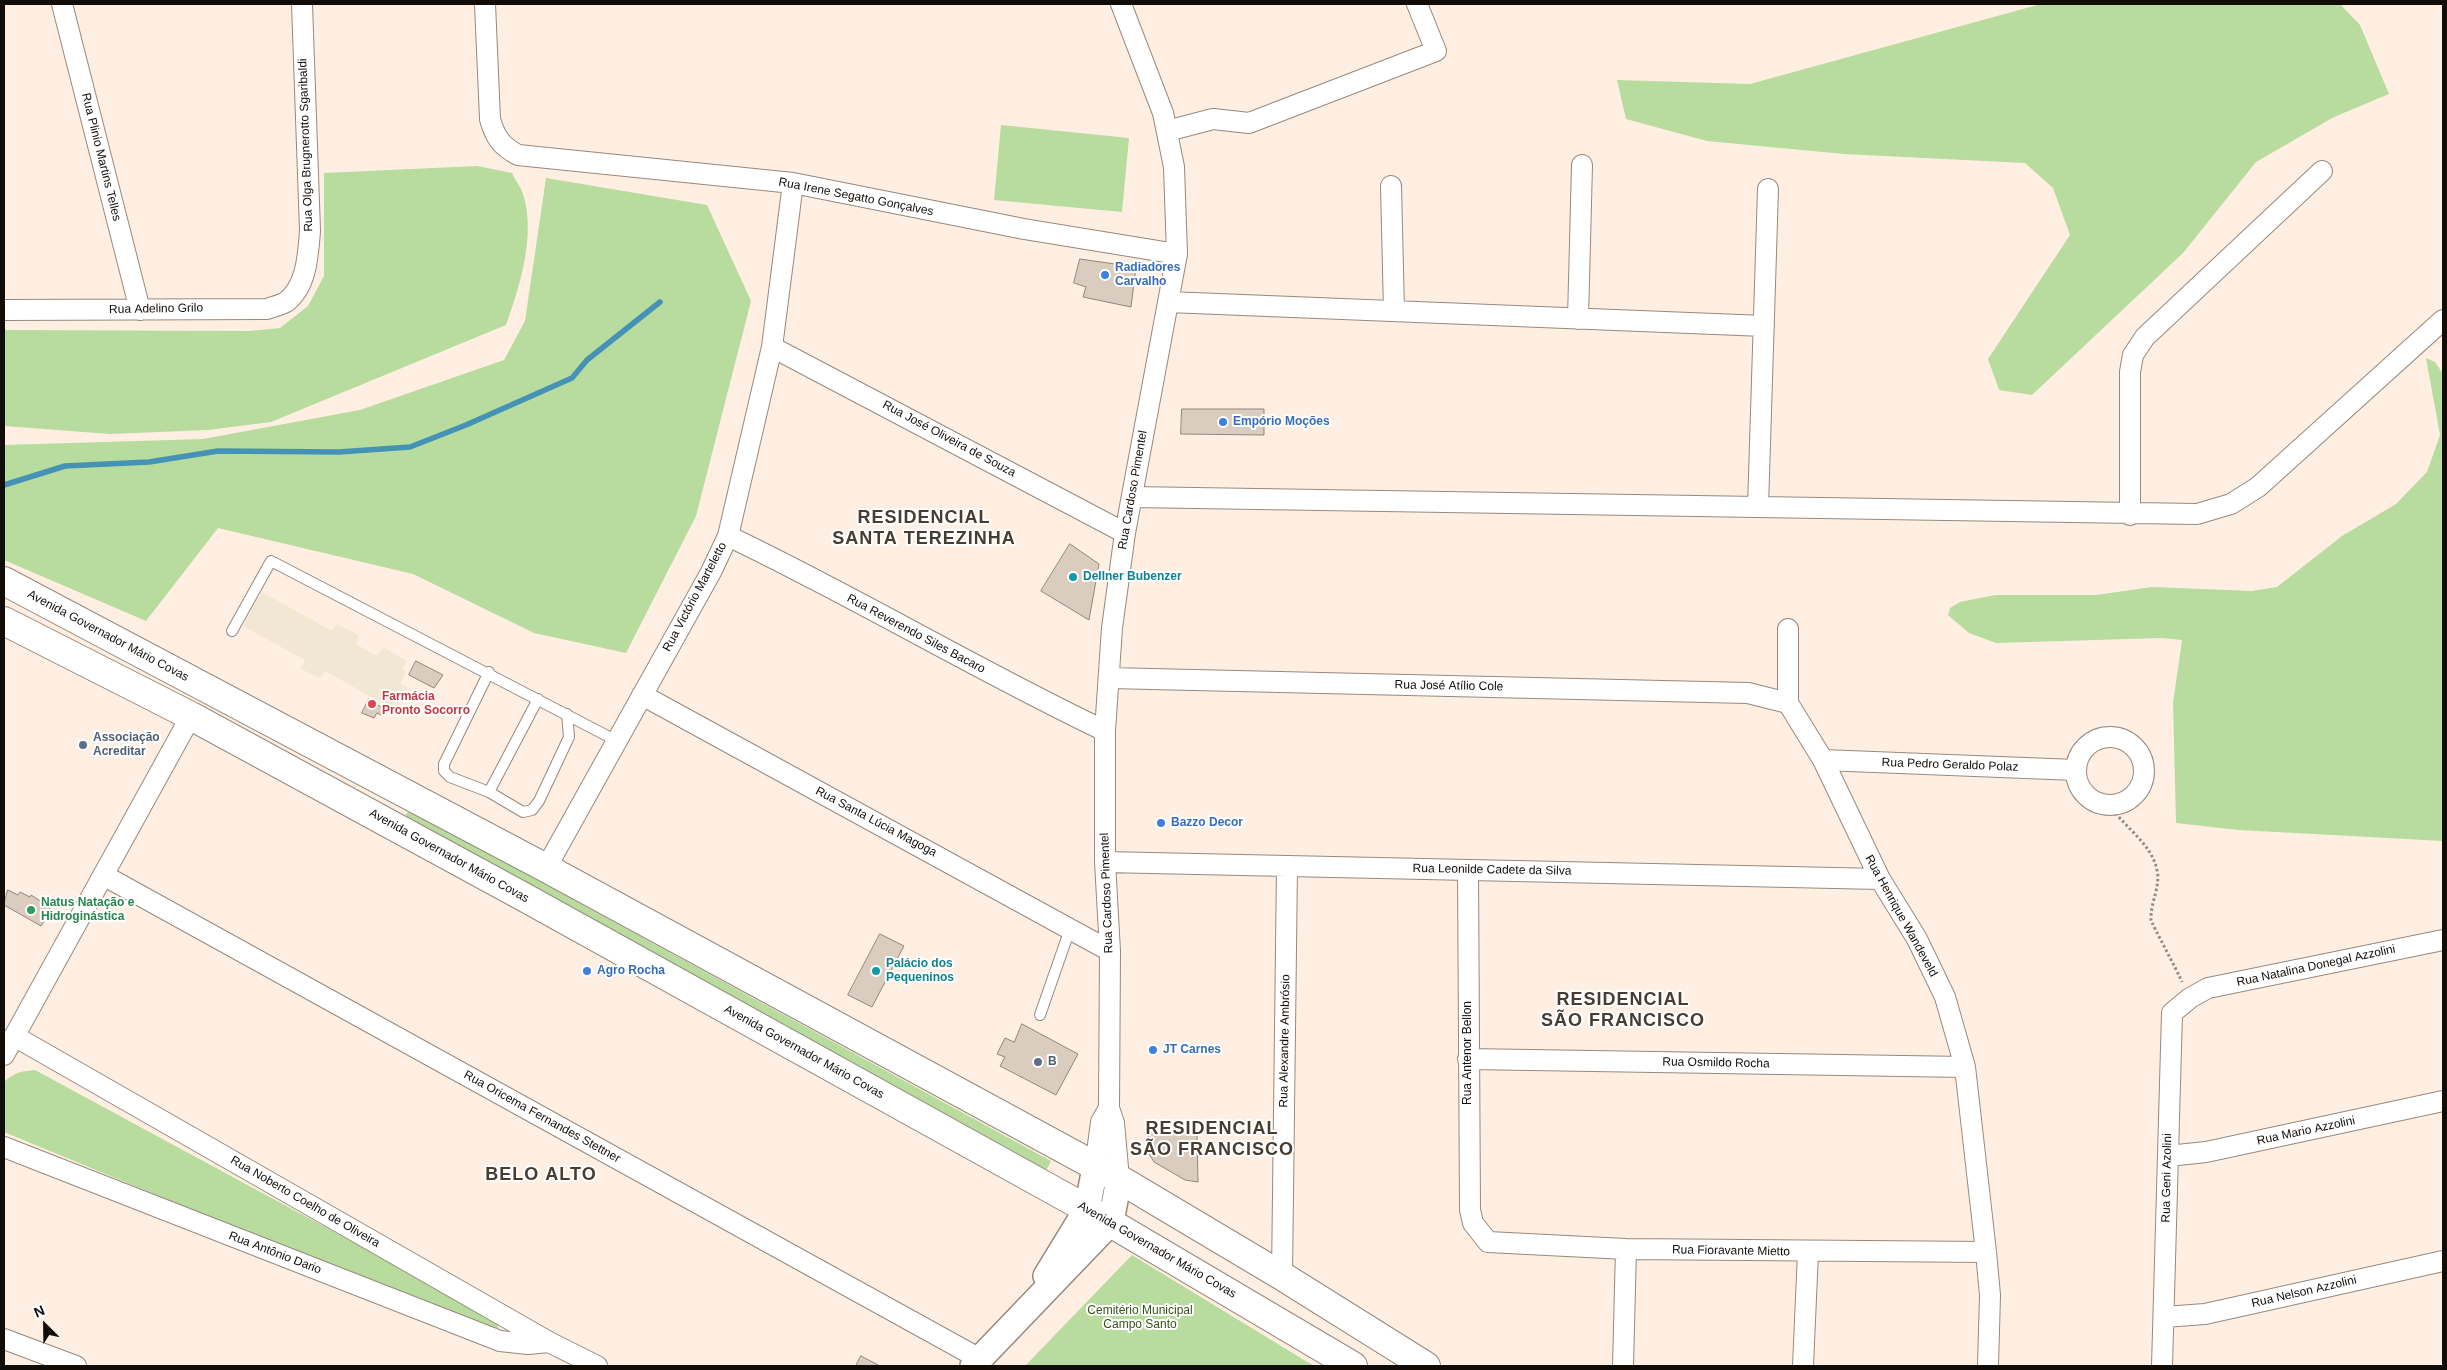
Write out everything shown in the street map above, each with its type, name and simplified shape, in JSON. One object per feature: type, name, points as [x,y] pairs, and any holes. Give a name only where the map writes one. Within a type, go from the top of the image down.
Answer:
[{"type":"main road","name":"Avenida Governador Mário Covas","points":[[4,581],[546,868],[1107,1174],[1282,1276],[1426,1366]]},
{"type":"main road","name":"Avenida Governador Mário Covas","points":[[4,621],[191,716],[514,891],[1111,1222],[1353,1366]]},
{"type":"main road","name":"Avenida Governador Mário Covas","points":[[249,747],[268,745],[340,782],[354,787],[359,787],[372,776]]},
{"type":"street","name":"Rua Plinio Martins Telles","points":[[62,4],[140,310]]},
{"type":"street","name":"Rua Olga Brugnerotto Sgaribaldi","points":[[300,285],[307,261],[310,231],[302,4]]},
{"type":"street","name":"Rua Irene Segatto Gonçalves","points":[[485,4],[490,119],[494,135],[504,148],[518,155],[793,183],[1024,229],[1177,254]]},
{"type":"street","name":"Rua Cardoso Pimentel","points":[[977,1362],[1111,1222],[1107,1174],[1114,1123],[1109,1108],[1110,951],[1105,862],[1106,731],[1112,628],[1125,533],[1177,254],[1174,168],[1166,131],[1145,63],[1121,4]]},
{"type":"street","points":[[1166,131],[1213,119],[1249,123],[1436,52],[1417,4]]},
{"type":"street","points":[[1578,318],[1582,165]]},
{"type":"street","points":[[2130,515],[2130,372],[2133,355],[2146,337],[2322,171]]},
{"type":"street","name":"Rua Victório Marteletto","points":[[546,868],[711,572],[728,536],[772,347],[793,183]]},
{"type":"street","points":[[1391,186],[1394,311]]},
{"type":"street","points":[[1758,507],[1768,190]]},
{"type":"street","name":"Rua Adelino Grilo","points":[[4,310],[267,309],[286,302],[300,285]]},
{"type":"street","points":[[1168,302],[1764,326]]},
{"type":"street","points":[[1132,497],[2130,515],[2198,514],[2215,511],[2245,496],[2443,320]]},
{"type":"street","name":"Rua José Oliveira de Souza","points":[[772,347],[1125,533]]},
{"type":"street","name":"Rua Reverendo Siles Bacaro","points":[[728,536],[782,562],[1040,700],[1106,731]]},
{"type":"street","points":[[1788,629],[1788,703]]},
{"type":"street","name":"Rua José Atílio Cole","points":[[1109,678],[1748,692],[1788,703]]},
{"type":"street","name":"Rua Santa Lúcia Magoga","points":[[642,695],[1110,951]]},
{"type":"street","name":"Rua Henrique Wandeveld","points":[[1788,703],[1823,760],[1880,879],[1916,939],[1945,997],[1965,1067],[1990,1295],[1988,1366]]},
{"type":"street","points":[[4,1055],[191,716]]},
{"type":"street","points":[[2101,739],[2120,739],[2136,749],[2144,766],[2141,785],[2128,800],[2110,805],[2092,800],[2085,793],[2080,785],[2076,770],[2085,749],[2101,739]]},
{"type":"street","name":"Rua Pedro Geraldo Polaz","points":[[1823,760],[2076,770]]},
{"type":"street","name":"Rua Leonilde Cadete da Silva","points":[[1105,862],[1880,879]]},
{"type":"street","name":"Rua Alexandre Ambrósio","points":[[1282,1276],[1287,866]]},
{"type":"street","name":"Rua Antenor Bellon","points":[[1468,870],[1470,1210],[1473,1223],[1479,1233]]},
{"type":"street","name":"Rua Oricema Fernandes Stettner","points":[[103,875],[977,1362]]},
{"type":"street","name":"Rua Natalina Donegal Azzolini","points":[[2190,998],[2208,988],[2443,940]]},
{"type":"street","name":"Rua Geni Azolini","points":[[2162,1366],[2172,1013],[2190,998]]},
{"type":"street","name":"Rua Noberto Coelho de Oliveira","points":[[14,1036],[549,1342],[596,1366]]},
{"type":"street","name":"Rua Osmildo Rocha","points":[[1468,1059],[1965,1067]]},
{"type":"street","name":"Rua Mario Azzolini","points":[[2168,1156],[2206,1152],[2443,1101]]},
{"type":"street","name":"Rua Antônio Dario","points":[[4,1147],[500,1341],[528,1344],[549,1342]]},
{"type":"street","name":"Rua Cardoso Pimentel","points":[[1041,1295],[1047,1273],[1107,1174]]},
{"type":"street","name":"Rua Fioravante Mietto","points":[[1479,1233],[1488,1242],[1626,1249],[1986,1252]]},
{"type":"street","points":[[1623,1366],[1626,1249]]},
{"type":"street","points":[[1803,1366],[1808,1252]]},
{"type":"street","name":"Rua Nelson Azzolini","points":[[2164,1317],[2204,1314],[2443,1261]]},
{"type":"street","points":[[4,1339],[76,1366]]},
{"type":"lane","points":[[232,631],[271,561],[488,672],[616,741]]},
{"type":"lane","points":[[488,672],[444,764],[444,771],[450,777],[489,792],[523,812],[532,810],[539,801],[569,737],[567,714]]},
{"type":"lane","points":[[489,792],[538,699]]},
{"type":"lane","points":[[1040,1016],[1070,929]]},
{"type":"path","points":[[2110,805],[2118,819],[2144,842],[2158,870],[2151,920],[2168,950],[2190,998]]},
{"type":"shaded area","points":[[262,592],[332,631],[337,624],[359,635],[356,644],[377,656],[383,647],[407,661],[402,670],[406,672],[400,684],[407,687],[396,711],[325,671],[320,678],[301,669],[305,660],[243,626]]},
{"type":"green space","points":[[2041,4],[2340,4],[2360,25],[2389,94],[2334,117],[2256,162],[2183,253],[2032,395],[1999,390],[1988,359],[2070,235],[2053,188],[2025,163],[1844,154],[1707,141],[1626,119],[1617,80],[1750,84]]},
{"type":"green space","points":[[1001,125],[1129,138],[1122,212],[994,200]]},
{"type":"green space","points":[[477,166],[512,173],[522,191],[527,210],[528,226],[525,260],[506,325],[271,422],[208,430],[110,434],[4,426],[4,330],[249,331],[280,328],[308,306],[324,276],[324,173]]},
{"type":"green space","points":[[546,178],[707,205],[751,301],[696,516],[626,653],[534,633],[413,574],[218,528],[146,621],[4,560],[4,445],[203,439],[360,410],[504,360],[525,321]]},
{"type":"green space","points":[[2426,358],[2435,362],[2443,374],[2443,841],[2239,830],[2176,823],[2173,703],[2182,640],[2162,638],[1996,643],[1969,633],[1948,615],[1950,608],[1960,602],[1995,595],[2096,595],[2152,587],[2252,591],[2277,587],[2342,536],[2396,504],[2427,472],[2440,435]]},
{"type":"green space","points":[[409,810],[1051,1161],[1046,1171],[403,819]]},
{"type":"green space","points":[[35,1070],[497,1320],[498,1328],[490,1333],[4,1132],[4,1082],[18,1073]]},
{"type":"green space","name":"Cemitério Municipal Campo Santo","points":[[1132,1255],[1314,1366],[1025,1366]]},
{"type":"building","name":"Radiadores Carvalho","points":[[1080,259],[1136,267],[1131,307],[1083,297],[1086,287],[1074,283]]},
{"type":"building","points":[[1182,409],[1264,409],[1264,435],[1181,434]]},
{"type":"building","name":"Dellner Bubenzer","points":[[1070,544],[1099,564],[1089,620],[1041,591]]},
{"type":"building","points":[[416,661],[443,675],[434,688],[409,675]]},
{"type":"building","name":"Farmácia Pronto Socorro","points":[[369,699],[384,709],[381,715],[377,713],[374,718],[362,713]]},
{"type":"building","name":"Natus Natação e Hidroginástica","points":[[8,890],[18,895],[20,892],[30,897],[31,895],[50,907],[49,914],[41,926],[4,905]]},
{"type":"building","name":"Palácio dos Pequeninos","points":[[880,934],[904,946],[872,1007],[848,995]]},
{"type":"building","name":"B","points":[[1022,1024],[1078,1054],[1056,1095],[1000,1066],[1005,1057],[997,1054],[1005,1038],[1014,1042]]},
{"type":"building","points":[[1149,1131],[1197,1132],[1198,1182],[1185,1180],[1154,1162],[1147,1151]]},
{"type":"building","points":[[861,1356],[880,1366],[856,1366]]},
{"type":"waterway","points":[[4,485],[65,466],[149,462],[218,451],[339,452],[410,447],[466,425],[572,378],[587,360],[660,302]]},
{"type":"place","name":"Radiadores Carvalho","points":[[1105,275]]},
{"type":"place","name":"Empório Moções","points":[[1223,422]]},
{"type":"place","name":"Dellner Bubenzer","points":[[1073,577]]},
{"type":"place","name":"Farmácia Pronto Socorro","points":[[372,704]]},
{"type":"place","name":"Associação Acreditar","points":[[83,745]]},
{"type":"place","name":"Bazzo Decor","points":[[1161,823]]},
{"type":"place","name":"Natus Natação e Hidroginástica","points":[[31,910]]},
{"type":"place","name":"Agro Rocha","points":[[587,971]]},
{"type":"place","name":"Palácio dos Pequeninos","points":[[876,971]]},
{"type":"place","name":"JT Carnes","points":[[1153,1050]]},
{"type":"place","name":"B","points":[[1038,1062]]},
{"type":"district","name":"RESIDENCIAL SANTA TEREZINHA","points":[[924,528]]},
{"type":"district","name":"RESIDENCIAL SÃO FRANCISCO","points":[[1623,1010]]},
{"type":"district","name":"RESIDENCIAL SÃO FRANCISCO","points":[[1212,1139]]},
{"type":"district","name":"BELO ALTO","points":[[541,1175]]}]
